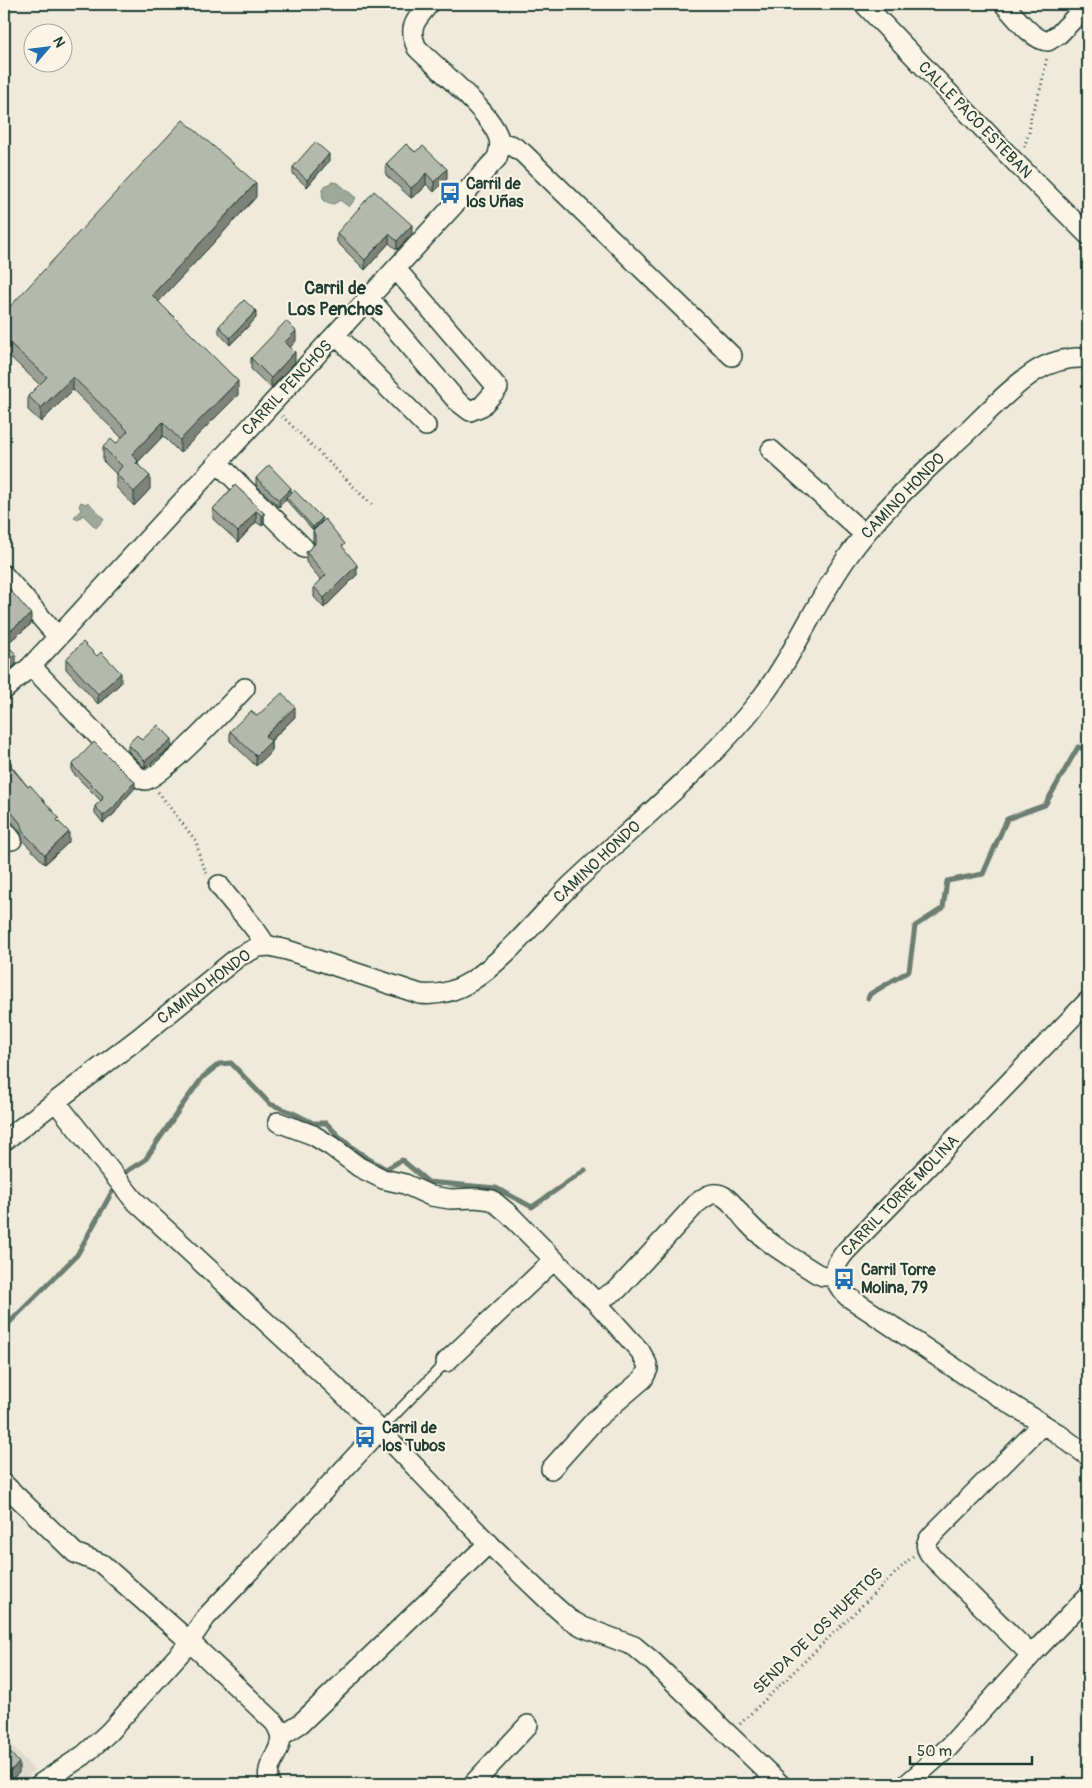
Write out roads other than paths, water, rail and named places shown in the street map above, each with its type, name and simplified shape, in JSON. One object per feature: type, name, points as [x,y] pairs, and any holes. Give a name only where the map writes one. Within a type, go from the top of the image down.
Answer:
[{"type":"street","points":[[430,4],[412,26],[412,37],[427,58],[482,112],[494,128],[500,142],[513,146],[523,153],[732,356]]},
{"type":"street","name":"CALLE PACO ESTEBAN","points":[[864,4],[1014,161],[1088,235]]},
{"type":"street","points":[[1004,4],[1040,40],[1048,41],[1059,34],[1088,4]]},
{"type":"street","name":"CARRIL PENCHOS","points":[[4,690],[31,666],[396,270],[496,158],[500,142]]},
{"type":"street","points":[[369,298],[457,400],[470,410],[482,406],[498,388],[396,270]]},
{"type":"street","points":[[336,334],[426,426]]},
{"type":"street","name":"CAMINO HONDO","points":[[4,1141],[140,1037],[248,950],[266,946],[287,950],[420,994],[439,995],[471,981],[490,967],[570,887],[641,822],[724,741],[767,689],[827,589],[864,534],[905,489],[996,404],[1035,372],[1055,362],[1077,357],[1088,358]]},
{"type":"street","points":[[771,450],[864,534]]},
{"type":"street","points":[[218,463],[304,548]]},
{"type":"street","points":[[4,575],[58,637]]},
{"type":"street","points":[[31,666],[136,775],[142,779],[149,780],[182,751],[245,688]]},
{"type":"street","points":[[220,885],[233,904],[256,928],[266,946]]},
{"type":"street","name":"CARRIL TORRE MOLINA","points":[[1088,1001],[846,1251],[835,1267],[834,1276],[838,1285],[847,1296],[1088,1456]]},
{"type":"street","points":[[56,1102],[133,1200],[333,1384],[380,1430],[489,1544],[569,1619],[583,1627],[634,1646],[780,1784]]},
{"type":"street","points":[[278,1122],[313,1135],[359,1167],[383,1179],[405,1184],[431,1196],[450,1199],[476,1198],[492,1200],[509,1214],[596,1302],[640,1351],[647,1364],[647,1374],[595,1420],[551,1469]]},
{"type":"street","points":[[596,1302],[618,1289],[697,1202],[712,1194],[725,1197],[748,1223],[770,1243],[816,1273],[823,1276],[834,1276]]},
{"type":"street","points":[[446,1362],[554,1260]]},
{"type":"street","points":[[1031,1655],[928,1553],[926,1547],[927,1542],[935,1532],[1042,1424]]},
{"type":"street","points":[[40,1784],[84,1756],[109,1732],[189,1641],[206,1617],[380,1430]]},
{"type":"street","points":[[4,1484],[75,1553],[102,1564],[261,1708],[279,1729],[281,1736],[281,1744],[269,1769],[266,1781]]},
{"type":"street","points":[[281,1736],[301,1724],[489,1544]]},
{"type":"street","points":[[907,1784],[949,1747],[1031,1655],[1088,1596]]},
{"type":"street","points":[[474,1784],[528,1724]]},
{"type":"lane","points":[[380,1430],[446,1362]]},
{"type":"waterway","points":[[868,998],[870,994],[909,971],[915,926],[943,908],[947,881],[983,874],[1007,819],[1045,805],[1078,747],[1088,750]]},
{"type":"waterway","points":[[124,1173],[145,1160],[203,1077],[219,1064],[231,1063],[270,1104],[313,1123],[326,1123],[354,1149],[386,1169],[402,1160],[428,1182],[496,1188],[532,1207],[585,1170]]},
{"type":"waterway","points":[[4,1328],[77,1255],[113,1190]]},
{"type":"place","name":"Carril de los Uñas","points":[[450,193]]},
{"type":"place","name":"Carril Torre Molina, 79","points":[[844,1279]]},
{"type":"place","name":"Carril de los Tubos","points":[[365,1437]]},
{"type":"district","name":"Carril de Los Penchos","points":[[335,298]]}]
